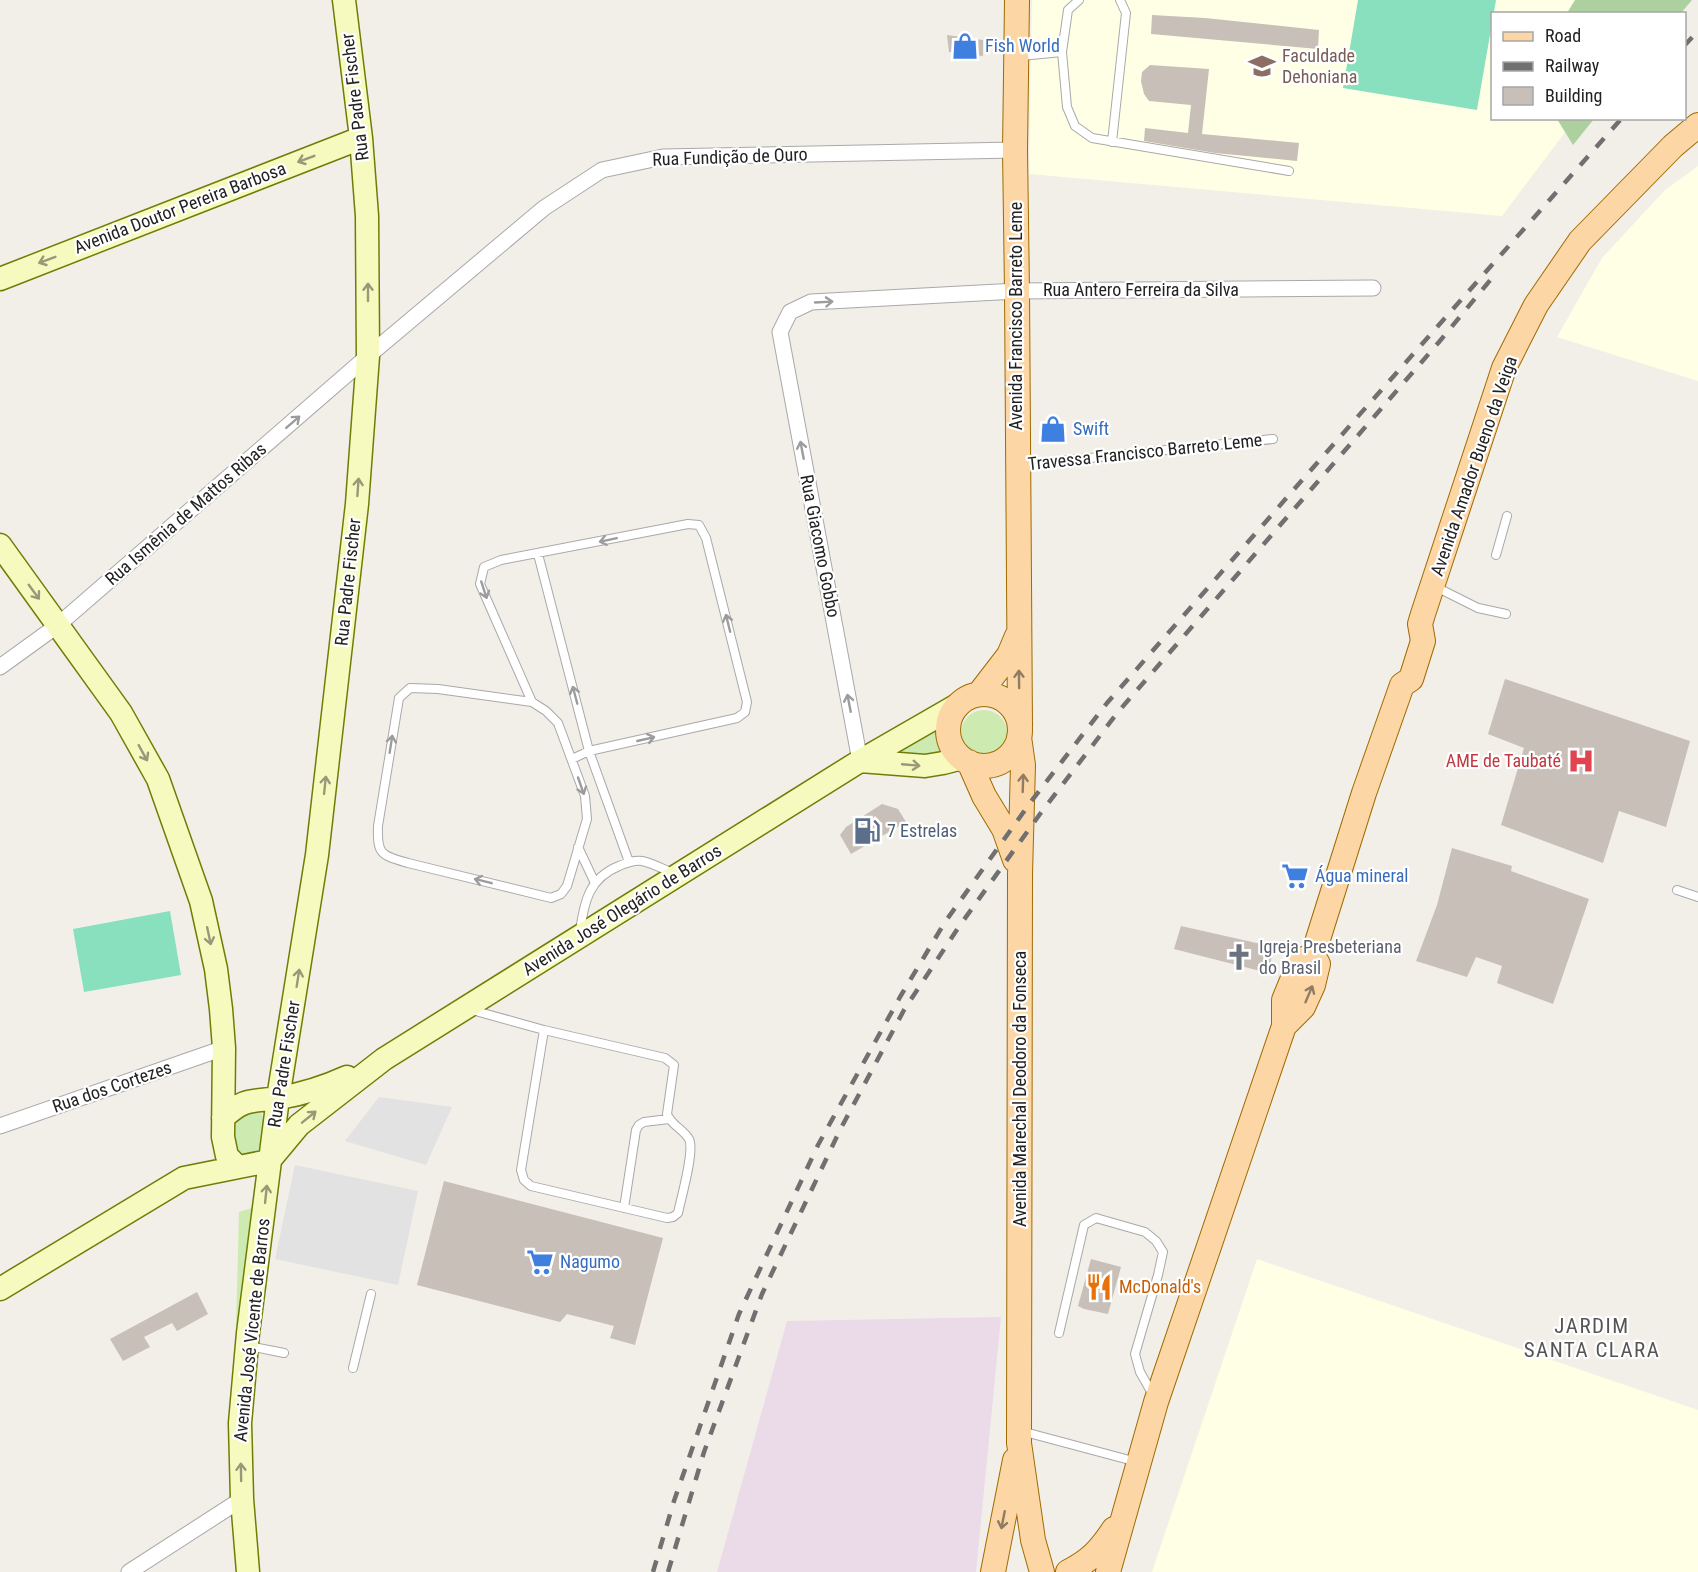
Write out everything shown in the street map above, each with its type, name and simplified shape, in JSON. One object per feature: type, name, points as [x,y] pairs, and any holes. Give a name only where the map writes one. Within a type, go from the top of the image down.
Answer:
[{"type":"main road","name":"Rua Padre Fischer","points":[[269,1161],[318,855],[357,504],[368,356],[367,216],[361,138],[344,0]]},
{"type":"main road","name":"Avenida Francisco Barreto Leme","points":[[1017,0],[1015,150],[1019,731]]},
{"type":"main road","name":"Avenida Amador Bueno da Veiga","points":[[1156,1402],[1284,1026],[1284,1000],[1300,961],[1313,956],[1364,794],[1402,685],[1398,675],[1409,634],[1420,624],[1504,368],[1536,305],[1580,241],[1673,146],[1698,125]]},
{"type":"main road","name":"Avenida Amador Bueno da Veiga","points":[[1673,146],[1698,130]]},
{"type":"main road","name":"Avenida Doutor Pereira Barbosa","points":[[0,279],[361,138]]},
{"type":"main road","points":[[0,545],[121,713],[158,779],[201,901],[216,969],[224,1048],[223,1137],[227,1156],[238,1167]]},
{"type":"main road","name":"Avenida Francisco Barreto Leme","points":[[969,699],[1009,655],[1018,633]]},
{"type":"main road","points":[[860,761],[925,766],[965,760],[979,766],[1000,762],[1016,747],[1019,731],[1017,715],[1001,698],[990,694],[969,699],[952,713],[948,724],[948,736],[952,747],[965,760],[1004,829],[1020,874]]},
{"type":"main road","name":"Avenida José Olegário de Barros","points":[[269,1161],[299,1125],[384,1059],[860,761],[969,699]]},
{"type":"main road","name":"Avenida Marechal Deodoro da Fonseca","points":[[1019,731],[1023,765],[1020,874],[1019,1436],[1033,1540],[1042,1572]]},
{"type":"main road","name":"Avenida José Olegário de Barros","points":[[223,1118],[235,1106],[249,1100],[278,1098],[323,1088],[384,1059]]},
{"type":"main road","points":[[0,1289],[184,1178],[269,1161]]},
{"type":"main road","name":"Avenida José Vicente de Barros","points":[[248,1572],[242,1499],[240,1423],[269,1161]]},
{"type":"main road","points":[[1108,1572],[1156,1402]]},
{"type":"main road","name":"Avenida Marechal Deodoro da Fonseca","points":[[993,1572],[1019,1436]]},
{"type":"main road","points":[[1068,1572],[1087,1562],[1093,1556],[1124,1514]]},
{"type":"street","name":"Rua Fundição de Ouro","points":[[368,356],[544,208],[602,170],[663,157],[1015,150]]},
{"type":"street","name":"Rua Antero Ferreira da Silva","points":[[780,332],[790,312],[811,302],[1017,291],[1374,288]]},
{"type":"street","name":"Rua Giacomo Gobbo","points":[[780,332],[860,761]]},
{"type":"street","name":"Rua Ismênia de Mattos Ribas","points":[[0,667],[58,625],[368,356]]},
{"type":"street","name":"Rua dos Cortezes","points":[[0,1125],[224,1048]]},
{"type":"street","points":[[130,1572],[242,1499]]},
{"type":"lane","points":[[1079,0],[1068,10],[1062,52],[1066,107],[1075,126],[1092,138],[1289,171]]},
{"type":"lane","points":[[1112,142],[1126,13],[1120,0]]},
{"type":"lane","points":[[1016,56],[1062,52]]},
{"type":"lane","name":"Travessa Francisco Barreto Leme","points":[[1018,465],[1273,439]]},
{"type":"lane","points":[[1496,555],[1507,516]]},
{"type":"lane","points":[[532,702],[480,584],[484,567],[501,560],[688,524],[699,525],[706,538],[747,702],[745,712],[737,718],[589,751],[572,759]]},
{"type":"lane","points":[[538,554],[589,751],[629,862]]},
{"type":"lane","points":[[1432,585],[1478,608],[1506,614]]},
{"type":"lane","points":[[410,688],[438,689],[532,702],[558,723],[585,796],[587,819],[567,886],[561,894],[551,898],[390,858],[381,852],[378,844],[378,826],[399,698],[410,688]]},
{"type":"lane","points":[[578,847],[594,883]]},
{"type":"lane","points":[[579,937],[588,896],[594,883],[607,871],[629,862],[643,861],[677,875]]},
{"type":"lane","points":[[1677,890],[1698,897]]},
{"type":"lane","points":[[465,1008],[544,1030],[665,1058],[674,1065],[669,1119],[688,1138],[692,1150],[678,1213],[674,1217],[667,1218],[531,1186],[524,1180],[521,1170],[544,1030]]},
{"type":"lane","points":[[624,1208],[636,1130],[644,1122],[669,1119]]},
{"type":"lane","points":[[1059,1333],[1084,1225],[1096,1218],[1145,1232],[1156,1241],[1163,1252],[1135,1354],[1140,1372],[1156,1402]]},
{"type":"lane","points":[[353,1368],[371,1294]]},
{"type":"lane","points":[[247,1346],[284,1353]]},
{"type":"lane","points":[[1019,1436],[1139,1462]]},
{"type":"shaded area","name":"Faculdade Dehoniana","points":[[1032,0],[1664,0],[1655,12],[1491,12],[1491,120],[1574,120],[1502,216],[1029,174]]},
{"type":"shaded area","points":[[1698,166],[1698,381],[1557,337],[1602,258],[1665,190]]},
{"type":"shaded area","points":[[379,1097],[452,1107],[426,1165],[345,1141]]},
{"type":"shaded area","points":[[295,1165],[418,1191],[398,1285],[275,1259]]},
{"type":"shaded area","points":[[1257,1259],[1698,1410],[1698,1572],[1152,1572]]},
{"type":"shaded area","points":[[1001,1317],[976,1572],[717,1572],[787,1321]]},
{"type":"green space","points":[[1358,0],[1496,0],[1494,12],[1491,12],[1491,29],[1477,110],[1343,88]]},
{"type":"green space","points":[[1575,0],[1692,0],[1682,12],[1568,12]]},
{"type":"green space","points":[[1558,120],[1593,120],[1573,145]]},
{"type":"green space","points":[[984,710],[1000,717],[1007,733],[1000,749],[984,756],[968,749],[961,733],[968,717]]},
{"type":"green space","points":[[943,721],[943,741],[947,759],[892,756]]},
{"type":"green space","points":[[170,911],[181,975],[84,992],[73,929]]},
{"type":"green space","points":[[256,1110],[265,1122],[263,1150],[253,1153],[239,1152],[235,1148],[233,1136],[237,1118]]},
{"type":"green space","points":[[255,1207],[241,1333],[236,1325],[239,1212]]},
{"type":"building","points":[[1152,15],[1319,30],[1318,49],[1151,34]]},
{"type":"building","name":"Fish World","points":[[947,35],[983,40],[983,56],[949,52]]},
{"type":"building","points":[[1150,65],[1209,69],[1202,134],[1299,143],[1297,161],[1215,153],[1144,141],[1145,128],[1188,133],[1191,105],[1149,101],[1144,94],[1141,81],[1142,72]]},
{"type":"building","points":[[1505,679],[1690,741],[1666,827],[1619,811],[1603,863],[1501,825],[1524,748],[1488,734]]},
{"type":"building","name":"7 Estrelas","points":[[882,804],[898,809],[906,822],[851,854],[840,835],[846,827]]},
{"type":"building","points":[[1452,848],[1512,866],[1511,871],[1589,899],[1553,1004],[1497,983],[1502,966],[1476,957],[1467,977],[1416,961],[1437,905]]},
{"type":"building","name":"Igreja Presbeteriana do Brasil","points":[[1181,926],[1274,947],[1268,973],[1174,949]]},
{"type":"building","name":"Nagumo","points":[[444,1181],[663,1238],[635,1345],[610,1338],[614,1326],[567,1314],[560,1322],[417,1285]]},
{"type":"building","name":"McDonald's","points":[[1091,1259],[1121,1267],[1108,1314],[1078,1306]]},
{"type":"building","points":[[197,1292],[208,1314],[177,1331],[172,1323],[144,1337],[150,1347],[123,1361],[110,1339]]},
{"type":"railway","points":[[1686,44],[1698,31]]},
{"type":"railway","points":[[653,1572],[674,1501],[739,1314],[818,1145],[900,997],[945,922],[1030,803],[1107,703],[1620,120]]},
{"type":"railway","points":[[668,1572],[704,1452],[762,1294],[840,1130],[904,1010],[958,928],[1040,814],[1118,712],[1497,272]]},
{"type":"place","name":"Fish World","points":[[965,46]]},
{"type":"place","name":"Faculdade Dehoniana","points":[[1262,66]]},
{"type":"place","name":"Swift","points":[[1053,429]]},
{"type":"place","name":"AME de Taubaté","points":[[1581,761]]},
{"type":"place","name":"7 Estrelas","points":[[867,831]]},
{"type":"place","name":"Água mineral","points":[[1295,876]]},
{"type":"place","name":"Igreja Presbeteriana do Brasil","points":[[1239,957]]},
{"type":"place","name":"Nagumo","points":[[540,1262]]},
{"type":"place","name":"McDonald's","points":[[1099,1287]]},
{"type":"district","name":"JARDIM SANTA CLARA","points":[[1592,1338]]}]
